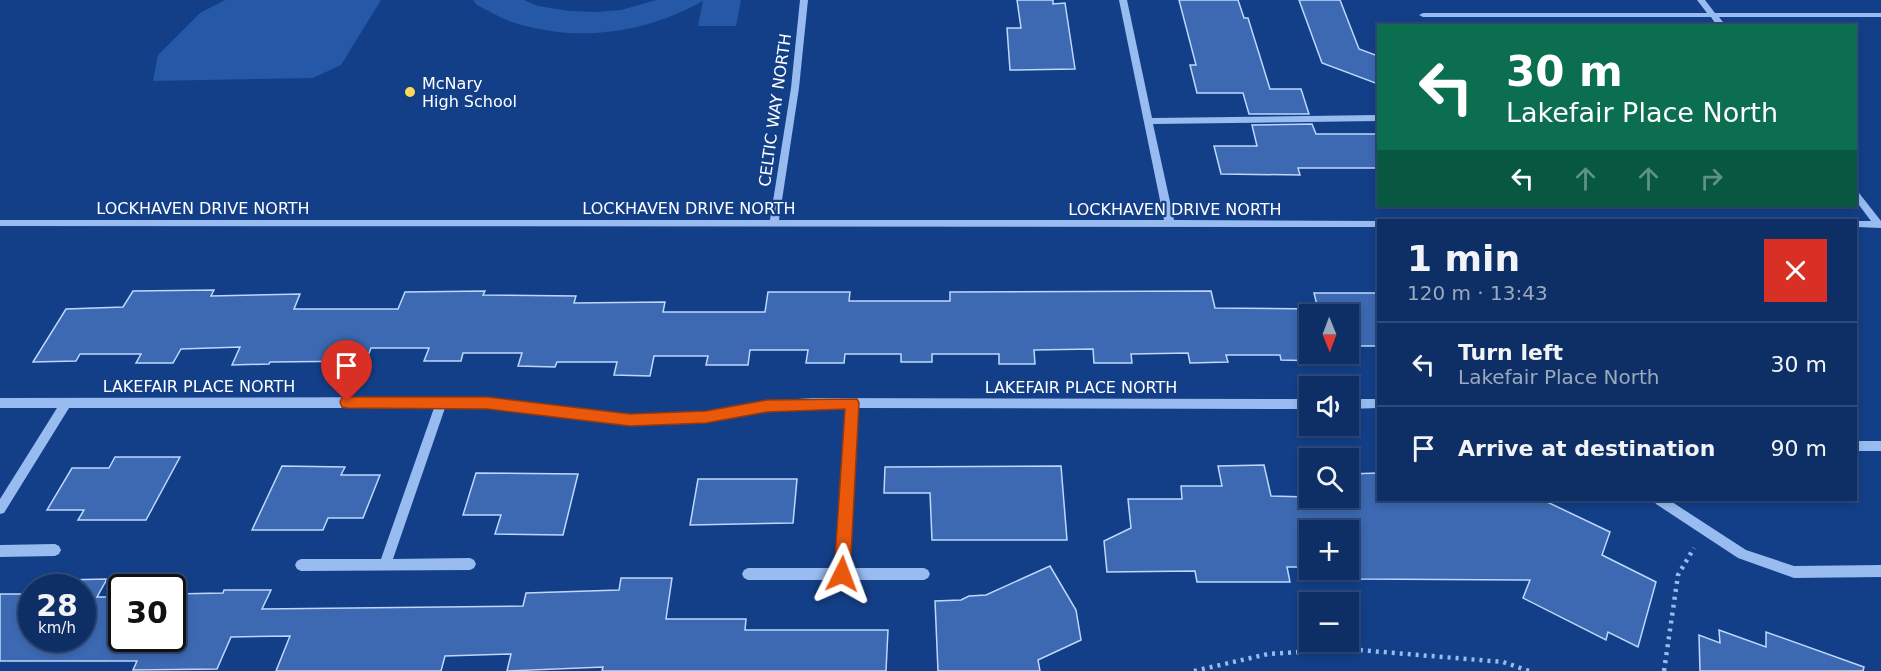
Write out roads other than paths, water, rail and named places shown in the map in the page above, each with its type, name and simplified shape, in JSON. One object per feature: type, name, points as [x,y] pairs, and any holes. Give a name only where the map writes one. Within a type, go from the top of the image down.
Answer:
[{"type":"street","name":"CELTIC WAY NORTH","points":[[774,223],[795,88],[804,0]]},
{"type":"street","points":[[1123,0],[1170,224]]},
{"type":"street","points":[[1701,0],[1720,24]]},
{"type":"street","points":[[1422,15],[1881,15]]},
{"type":"street","points":[[1148,121],[1377,118]]},
{"type":"street","points":[[1857,196],[1880,225]]},
{"type":"street","name":"LOCKHAVEN DRIVE NORTH","points":[[0,223],[1377,224]]},
{"type":"street","points":[[1857,225],[1880,225]]},
{"type":"street","points":[[385,565],[441,402]]},
{"type":"street","name":"LAKEFAIR PLACE NORTH","points":[[0,403],[441,402],[510,405],[630,420],[706,417],[767,406],[852,403],[1299,404]]},
{"type":"street","points":[[0,509],[66,403]]},
{"type":"street","points":[[842,574],[852,403]]},
{"type":"street","points":[[1359,404],[1377,404]]},
{"type":"street","points":[[1857,446],[1881,446]]},
{"type":"street","points":[[1662,501],[1742,554],[1794,572],[1881,571]]},
{"type":"street","points":[[0,551],[55,550]]},
{"type":"street","points":[[301,565],[470,564]]},
{"type":"street","points":[[748,574],[924,574]]},
{"type":"place","name":"McNary High School","points":[[410,92]]}]
